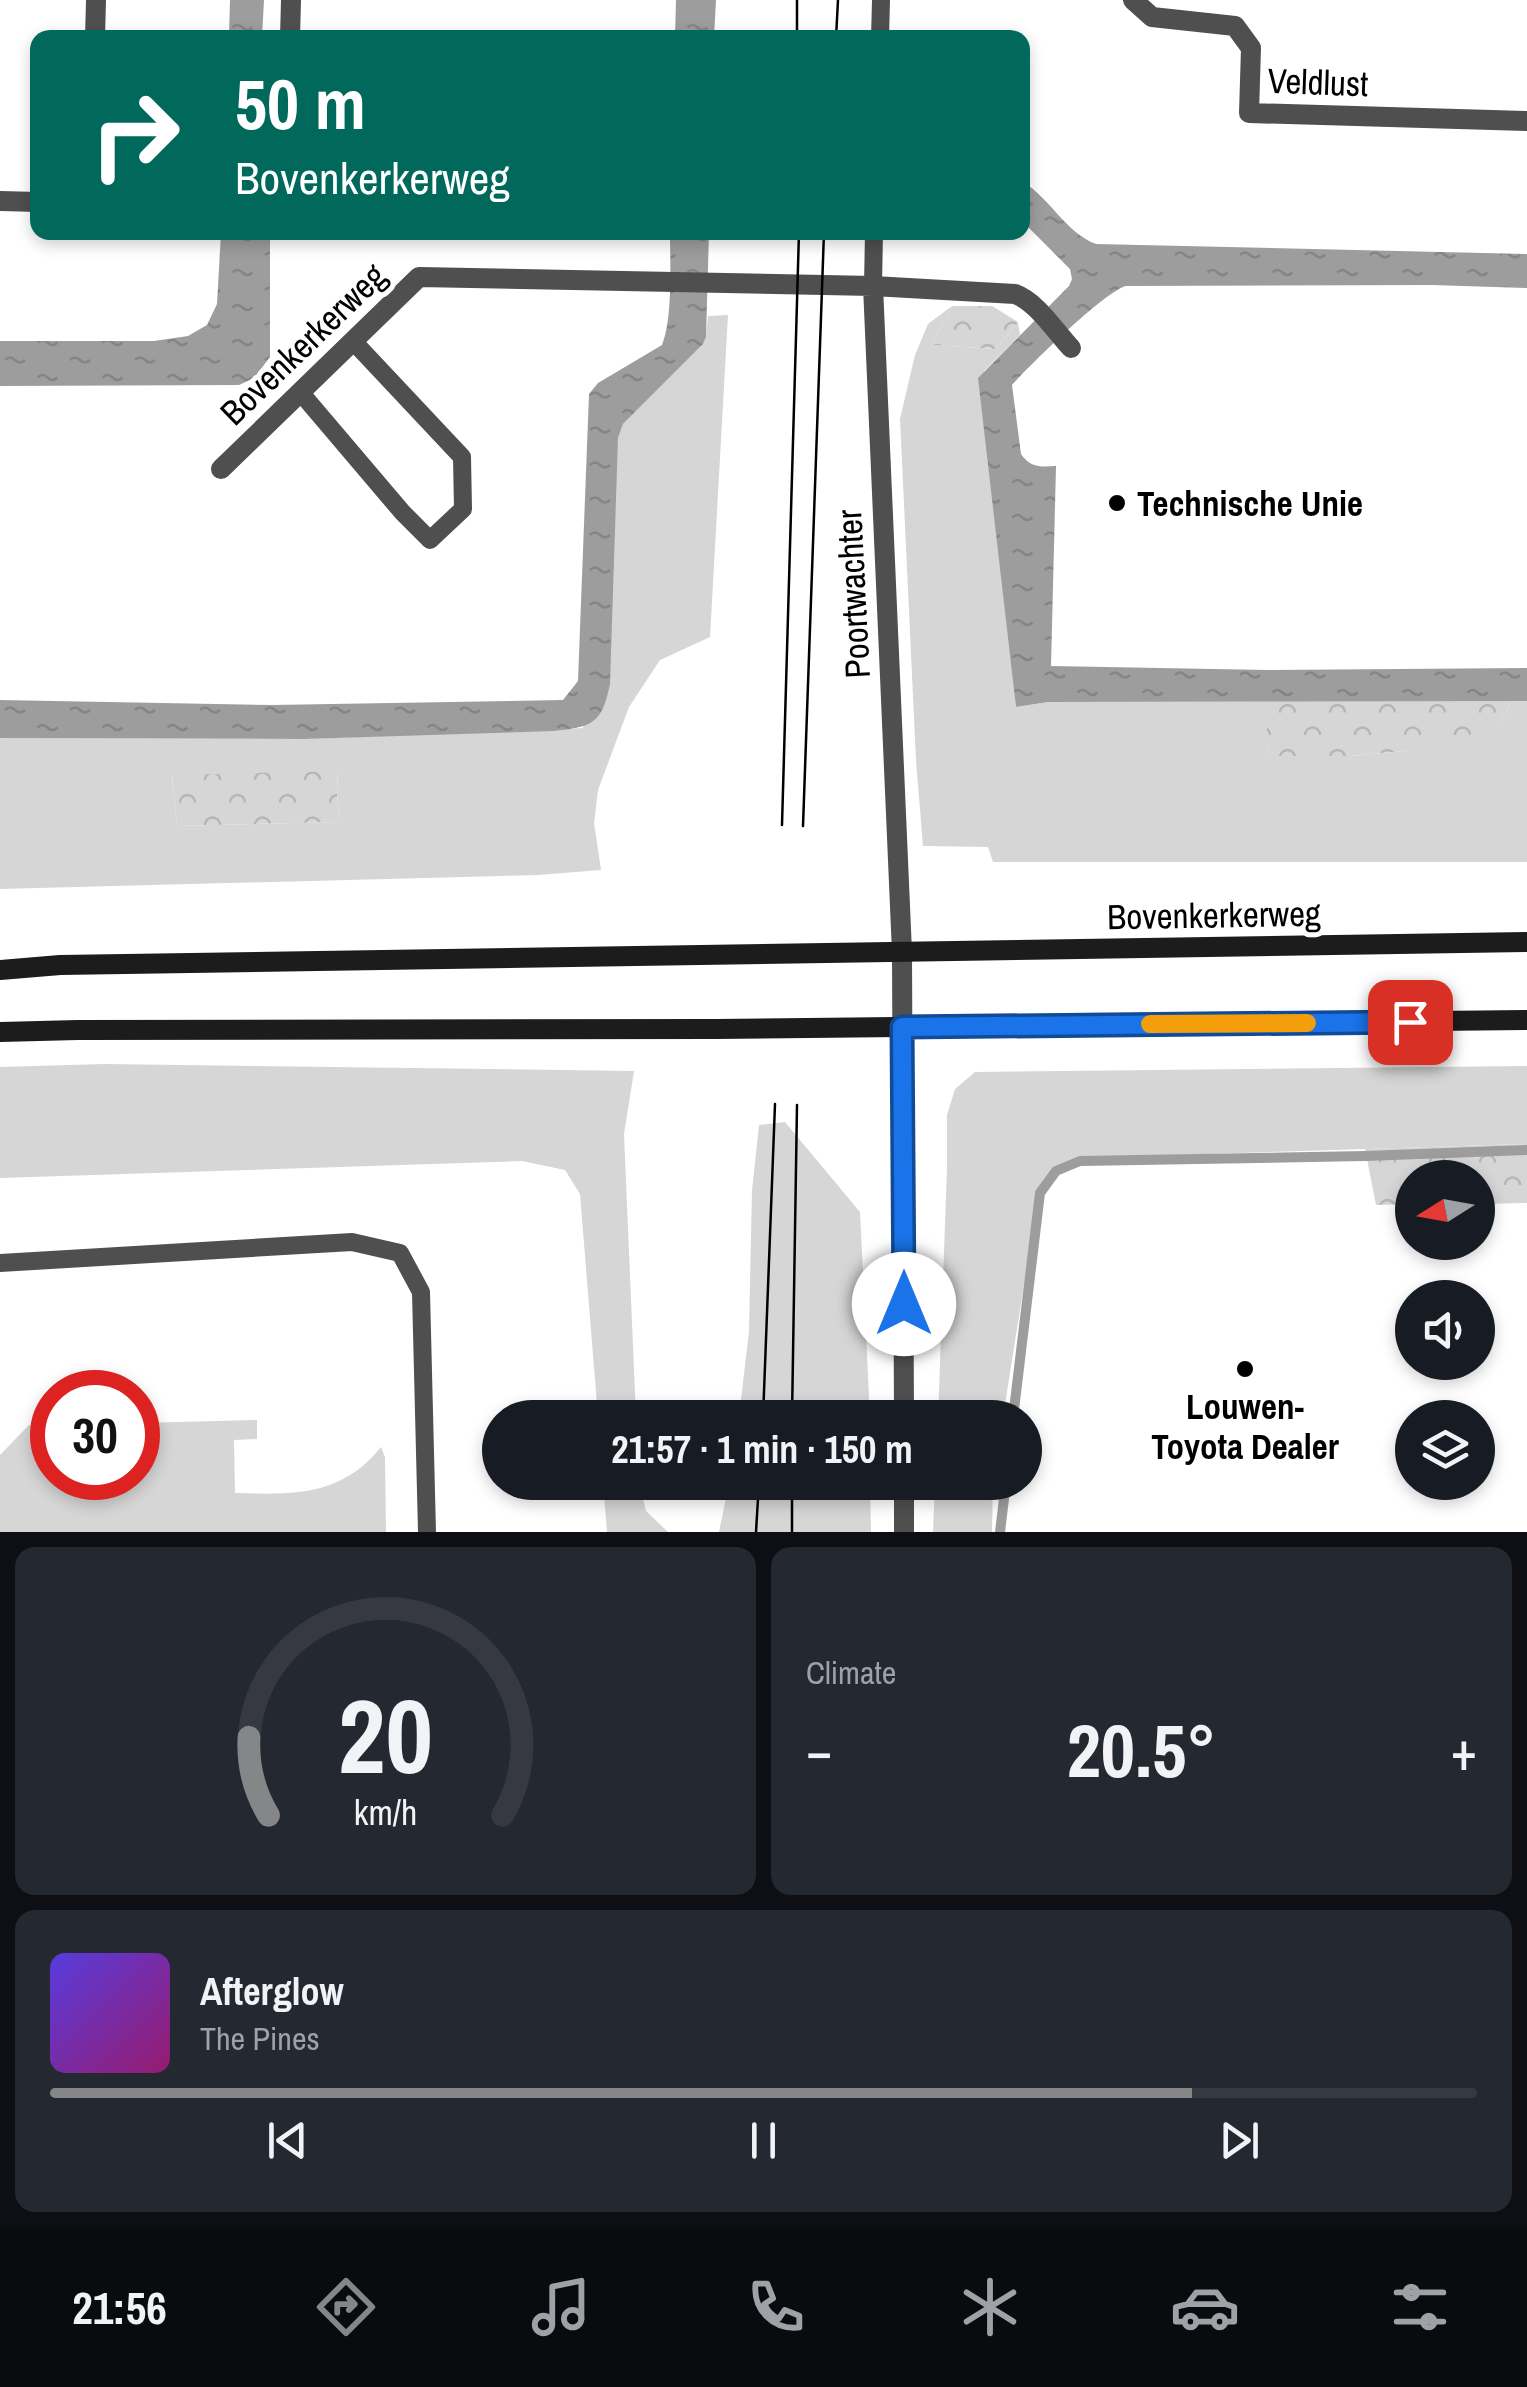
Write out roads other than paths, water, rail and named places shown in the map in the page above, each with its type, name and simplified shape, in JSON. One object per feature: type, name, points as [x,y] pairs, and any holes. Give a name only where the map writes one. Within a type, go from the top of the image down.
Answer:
[{"type":"main road","name":"Bovenkerkerweg","points":[[0,970],[60,965],[1527,942]]},
{"type":"main road","points":[[0,1032],[1527,1020]]},
{"type":"street","points":[[95,30],[96,0]]},
{"type":"street","points":[[290,30],[291,0]]},
{"type":"street","name":"Veldlust","points":[[1134,0],[1152,17],[1235,26],[1251,48],[1249,113],[1527,121]]},
{"type":"street","points":[[0,201],[30,202]]},
{"type":"street","name":"Bovenkerkerweg","points":[[221,469],[419,277],[872,286],[1014,294],[1031,304],[1071,348]]},
{"type":"street","name":"Poortwachter","points":[[872,286],[902,952]]},
{"type":"street","points":[[902,952],[904,1400]]},
{"type":"street","points":[[904,1500],[904,1532]]},
{"type":"lane","points":[[880,30],[881,0]]},
{"type":"lane","name":"Poortwachter","points":[[872,286],[874,240]]},
{"type":"lane","points":[[301,393],[430,540],[463,509],[462,457],[353,341]]},
{"type":"lane","points":[[0,1263],[352,1242],[400,1253],[421,1292],[427,1532]]},
{"type":"water","points":[[230,0],[264,0],[262,30],[229,30]]},
{"type":"water","points":[[676,0],[716,0],[714,30],[675,30]]},
{"type":"water","points":[[1030,188],[1076,232],[1096,244],[1527,254],[1527,288],[1126,286],[1085,315],[1012,385],[1021,454],[1032,464],[1056,466],[1051,666],[1268,670],[1527,668],[1527,701],[1048,702],[1016,707],[978,378],[1069,286],[1070,269],[1030,229]]},
{"type":"water","points":[[221,240],[270,240],[270,357],[254,378],[239,385],[0,386],[0,341],[154,341],[188,336],[207,325],[217,304]]},
{"type":"water","points":[[670,240],[709,240],[703,344],[623,424],[618,438],[610,684],[603,708],[593,721],[553,731],[305,739],[0,738],[0,700],[272,705],[563,700],[578,681],[589,394],[598,383],[662,345],[669,306]]},
{"type":"waterway","points":[[1015,1400],[1040,1193],[1056,1171],[1080,1161],[1527,1150]]},
{"type":"waterway","points":[[1000,1532],[1004,1500]]},
{"type":"tram line","points":[[797,0],[797,30]]},
{"type":"tram line","points":[[836,30],[838,0]]},
{"type":"tram line","points":[[782,825],[799,240]]},
{"type":"tram line","points":[[803,826],[824,240]]},
{"type":"tram line","points":[[764,1400],[775,1104]]},
{"type":"tram line","points":[[792,1400],[797,1105]]},
{"type":"tram line","points":[[756,1532],[758,1500]]},
{"type":"tram line","points":[[792,1500],[792,1532]]},
{"type":"place","name":"Technische Unie","points":[[1117,503]]},
{"type":"place","name":"Louwen- Toyota Dealer","points":[[1245,1369]]}]
